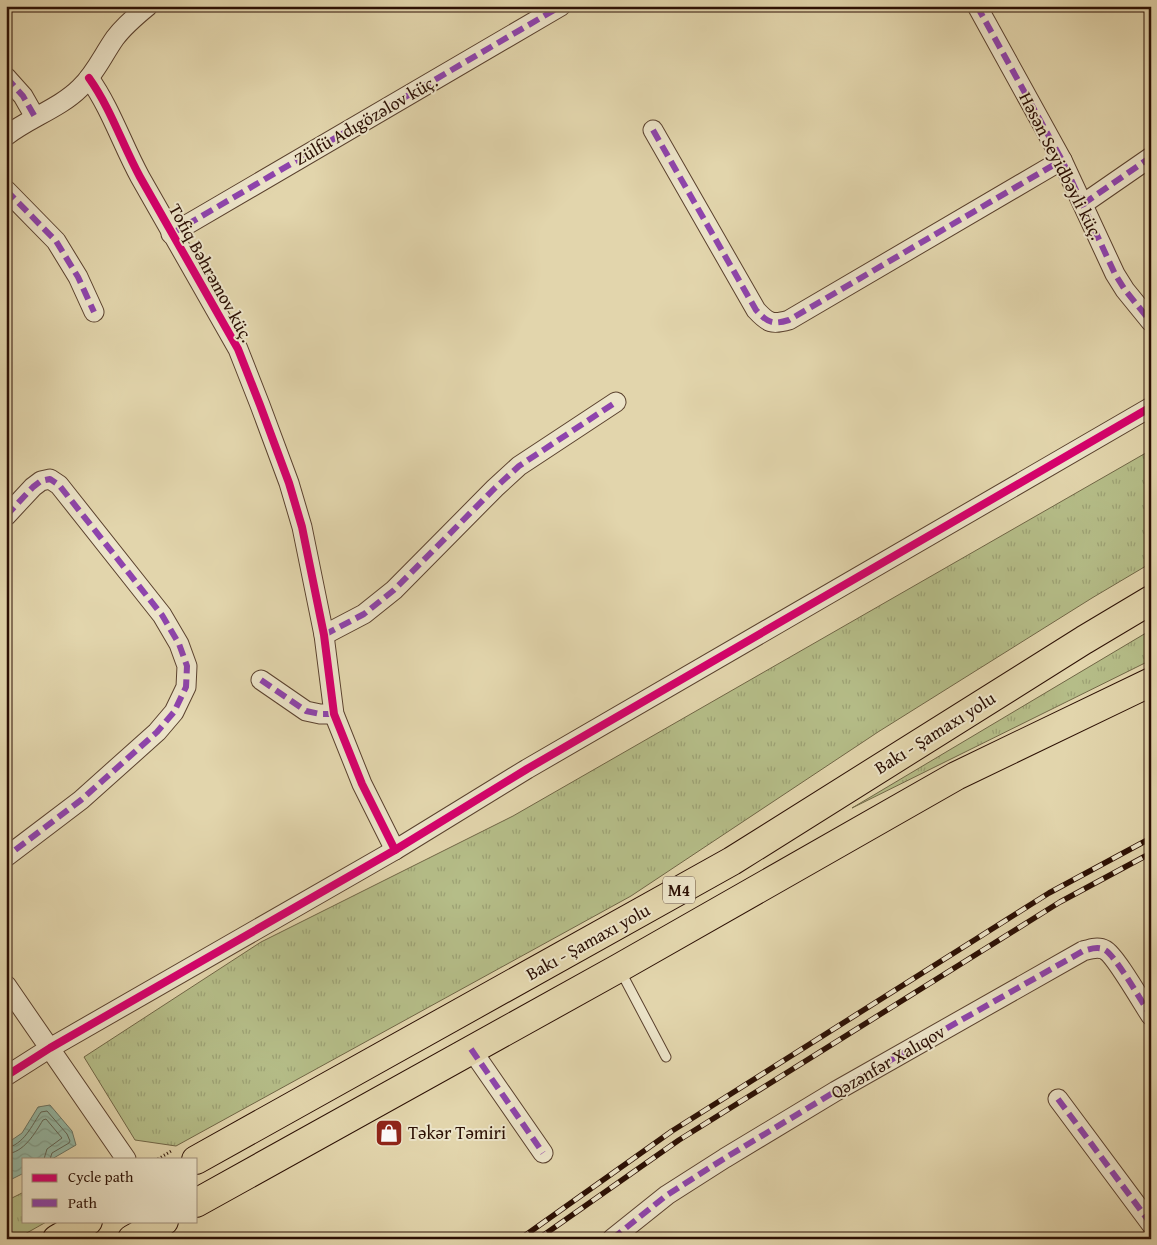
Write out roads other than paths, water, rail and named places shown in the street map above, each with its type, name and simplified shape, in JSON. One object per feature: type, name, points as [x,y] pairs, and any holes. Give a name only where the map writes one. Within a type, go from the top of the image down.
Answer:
[{"type":"highway","name":"Bakı - Şamaxı yolu","points":[[198,1159],[732,860],[1151,600]]},
{"type":"highway","name":"M4","points":[[198,1202],[619,968],[956,776],[1151,682]]},
{"type":"highway","points":[[57,1239],[86,1222]]},
{"type":"highway","points":[[132,1239],[162,1222]]},
{"type":"street","points":[[6,136],[66,100],[80,89],[116,36],[148,6]]},
{"type":"street","name":"Zülfü Adıgözəlov küç.","points":[[171,234],[561,6]]},
{"type":"street","name":"Həsən Seyidbəyli küç.","points":[[977,6],[1062,160],[1115,274],[1125,290],[1151,322]]},
{"type":"street","points":[[6,77],[23,96],[35,117]]},
{"type":"street","name":"Tofiq Bəhrəmov küç.","points":[[89,78],[102,97],[125,150],[171,234],[238,349],[289,483],[302,527],[324,635],[334,714],[362,784],[395,850]]},
{"type":"street","points":[[653,130],[756,310],[766,320],[777,324],[789,320],[1062,160]]},
{"type":"street","points":[[1083,204],[1151,157]]},
{"type":"street","points":[[6,190],[56,241],[78,277],[94,312]]},
{"type":"street","points":[[324,635],[364,614],[394,590],[519,466],[616,402]]},
{"type":"street","points":[[6,1076],[50,1048],[395,850],[527,769],[1151,407]]},
{"type":"street","points":[[6,516],[41,481],[50,479],[59,484],[162,615],[180,644],[188,666],[186,687],[174,712],[157,732],[81,800],[6,857]]},
{"type":"street","points":[[261,680],[306,711],[334,714]]},
{"type":"street","name":"Qəzənfər Xalıqov","points":[[612,1239],[667,1195],[725,1158],[836,1091],[1083,951],[1095,947],[1106,950],[1151,1016]]},
{"type":"street","points":[[6,986],[125,1158]]},
{"type":"street","points":[[471,1049],[543,1153]]},
{"type":"street","points":[[1058,1099],[1151,1224]]},
{"type":"lane","points":[[619,968],[666,1056]]},
{"type":"water","points":[[50,1105],[72,1131],[76,1145],[54,1158],[22,1158],[22,1174],[6,1182],[6,1144],[22,1133],[38,1107]]},
{"type":"railway","points":[[520,1239],[672,1131],[1049,893],[1151,838]]},
{"type":"railway","points":[[538,1239],[679,1140],[1060,902],[1151,853]]},
{"type":"place","name":"Təkər Təmiri","points":[[389,1133]]}]
